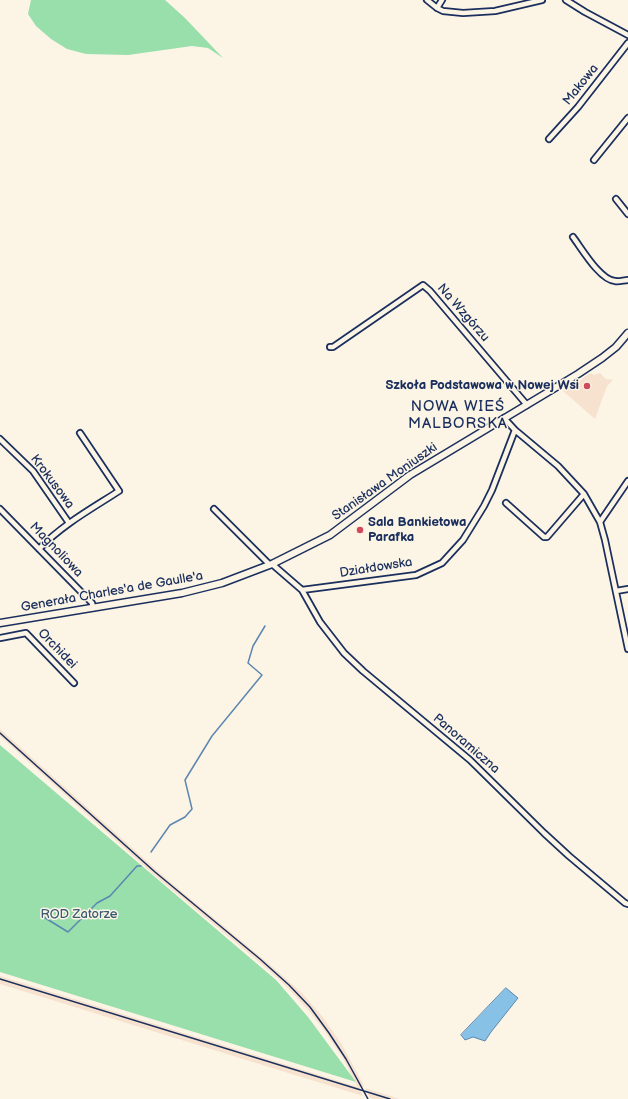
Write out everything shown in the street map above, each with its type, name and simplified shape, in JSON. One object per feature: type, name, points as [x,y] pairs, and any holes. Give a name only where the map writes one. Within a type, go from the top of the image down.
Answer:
[{"type":"main road","name":"Stanisława Moniuszki","points":[[271,565],[330,535],[410,475],[602,358],[616,347],[628,333]]},
{"type":"main road","name":"Generała Charles'a de Gaulle'a","points":[[0,623],[182,594],[222,583],[271,565]]},
{"type":"street","points":[[427,0],[443,11],[454,13],[477,13],[510,9],[542,0]]},
{"type":"street","points":[[437,8],[442,0]]},
{"type":"street","points":[[566,0],[628,35]]},
{"type":"street","name":"Makowa","points":[[549,139],[582,102],[628,43]]},
{"type":"street","points":[[594,160],[628,118]]},
{"type":"street","points":[[616,199],[628,214]]},
{"type":"street","points":[[573,237],[598,271],[604,276],[616,282],[628,280]]},
{"type":"street","name":"Na Wzgórzu","points":[[330,347],[333,347],[423,285],[430,291],[527,405]]},
{"type":"street","points":[[504,418],[515,430],[558,466],[584,494],[600,522],[616,591],[625,621],[628,649]]},
{"type":"street","name":"Działdowska","points":[[302,590],[416,575],[442,563],[463,540],[484,506],[492,490],[515,430]]},
{"type":"street","name":"Krokusowa","points":[[39,549],[69,523],[119,491],[80,433]]},
{"type":"street","name":"Krokusowa","points":[[0,439],[33,471],[69,523]]},
{"type":"street","points":[[600,522],[628,481]]},
{"type":"street","points":[[506,503],[544,537],[547,537],[584,494]]},
{"type":"street","points":[[214,508],[271,565],[302,590]]},
{"type":"street","name":"Magnoliowa","points":[[0,509],[92,603],[93,608]]},
{"type":"street","points":[[616,591],[628,589]]},
{"type":"street","name":"Panoramiczna","points":[[302,590],[320,622],[344,653],[363,671],[470,760],[569,856],[628,904]]},
{"type":"street","name":"Orchidei","points":[[0,638],[26,633],[74,683]]},
{"type":"shaded area","points":[[591,373],[594,375],[600,373],[606,379],[613,380],[607,386],[595,419],[563,391],[578,383]]},
{"type":"shaded area","points":[[0,729],[169,881],[302,993],[322,1016],[341,1043],[364,1086],[359,1088],[363,1096],[0,984],[0,976],[358,1087],[341,1055],[323,1029],[285,985],[153,874],[0,736]]},
{"type":"shaded area","points":[[365,1088],[400,1099],[370,1098]]},
{"type":"green space","points":[[31,0],[165,0],[185,18],[223,58],[208,48],[192,46],[128,55],[86,54],[67,49],[51,39],[36,26],[28,14]]},
{"type":"green space","name":"ROD Zatorze","points":[[0,745],[276,980],[308,1017],[356,1082],[0,972]]},
{"type":"water","points":[[506,988],[518,998],[485,1041],[473,1037],[465,1040],[461,1035]]},
{"type":"waterway","points":[[151,852],[170,825],[185,817],[192,809],[185,780],[212,736],[262,675],[248,663],[253,646],[265,626]]},
{"type":"waterway","points":[[42,916],[68,932],[97,903],[110,896],[137,866],[141,866]]},
{"type":"railway","points":[[0,733],[155,872],[289,985],[310,1007],[329,1033],[346,1059],[368,1099]]},
{"type":"railway","points":[[0,979],[390,1099]]},
{"type":"place","name":"Szkoła Podstawowa w Nowej Wsi","points":[[587,386]]},
{"type":"place","name":"Sala Bankietowa Parafka","points":[[360,530]]},
{"type":"district","name":"NOWA WIEŚ MALBORSKA","points":[[458,416]]}]
